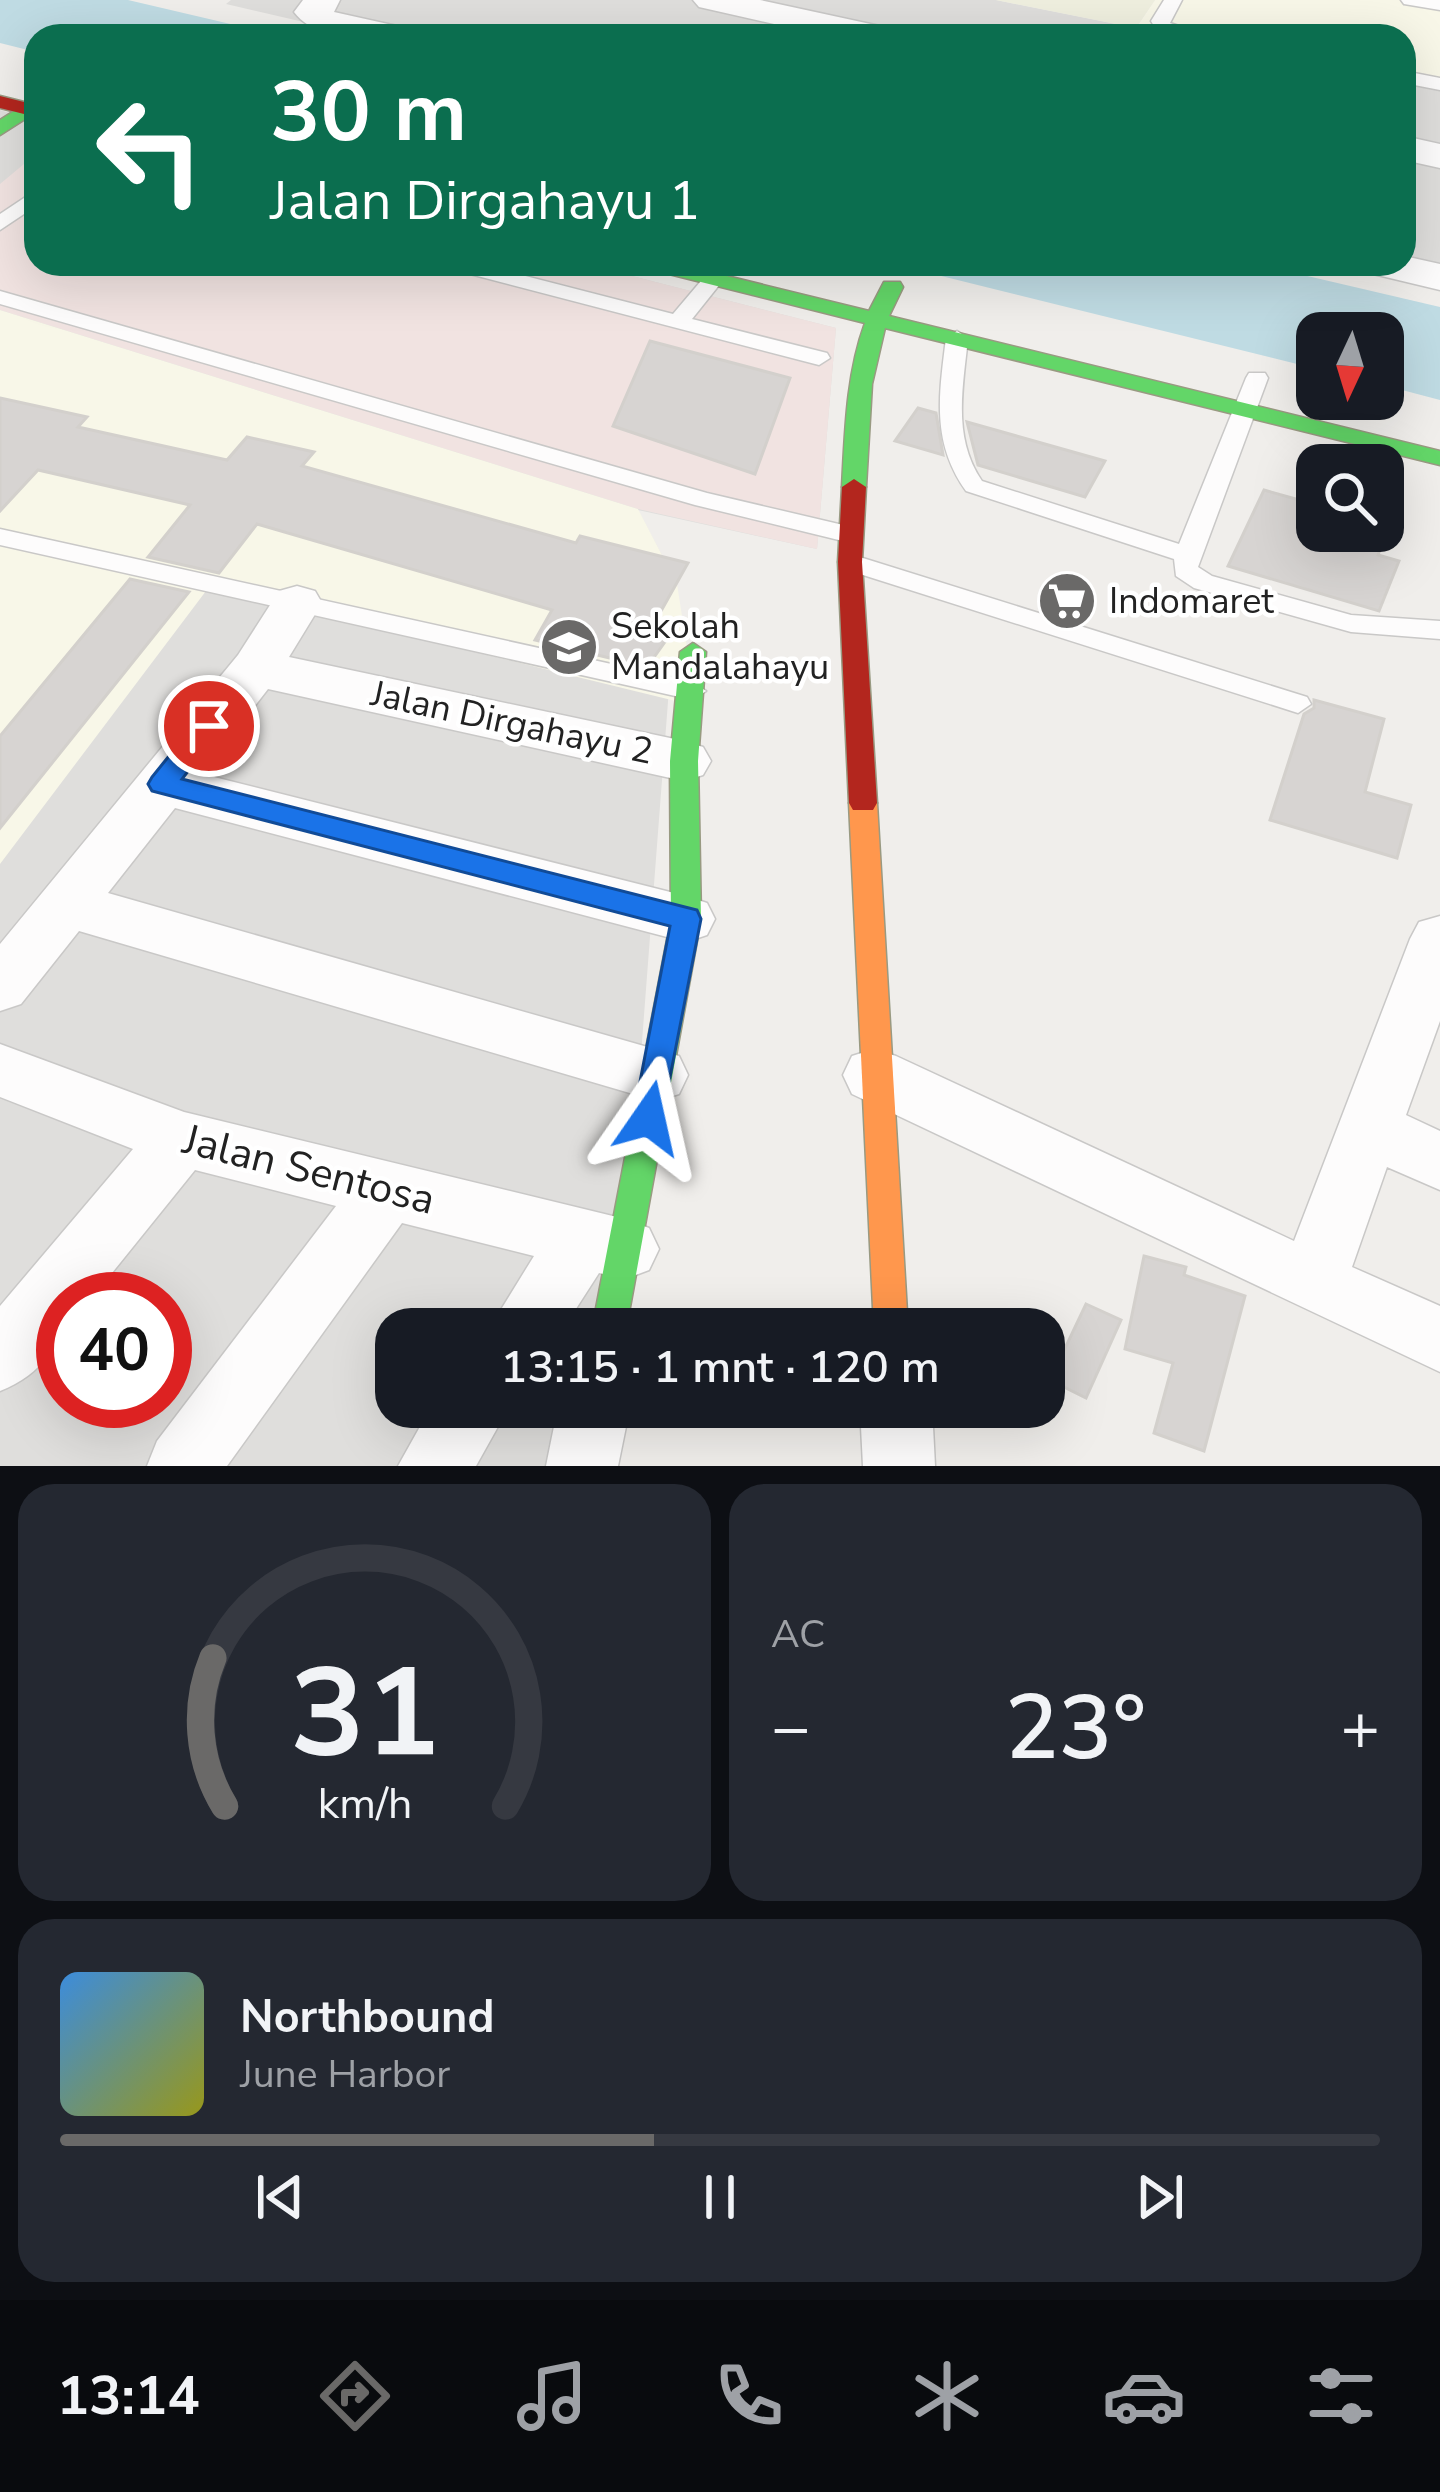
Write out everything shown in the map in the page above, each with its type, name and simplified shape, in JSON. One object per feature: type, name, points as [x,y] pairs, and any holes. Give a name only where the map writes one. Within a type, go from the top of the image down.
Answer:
[{"type":"street","points":[[322,0],[312,12],[340,24]]},
{"type":"street","points":[[711,0],[821,24]]},
{"type":"street","points":[[0,129],[24,107]]},
{"type":"street","points":[[700,276],[1440,458]]},
{"type":"street","points":[[890,1308],[874,1075],[851,549],[860,369],[875,317],[893,288]]},
{"type":"street","points":[[0,987],[256,668],[297,603]]},
{"type":"street","points":[[684,761],[693,652]]},
{"type":"street","name":"Jalan Dirgahayu 2","points":[[256,668],[684,761],[686,919],[657,1075],[604,1244],[608,1308]]},
{"type":"street","points":[[162,784],[686,919]]},
{"type":"street","points":[[66,904],[657,1075]]},
{"type":"street","points":[[1312,1282],[1440,938]]},
{"type":"street","points":[[874,1075],[1440,1340]]},
{"type":"street","name":"Jalan Sentosa","points":[[4,1078],[181,1139],[604,1244]]},
{"type":"street","points":[[1370,1128],[1440,1162]]},
{"type":"street","points":[[0,1358],[181,1139]]},
{"type":"street","points":[[183,1466],[387,1190]]},
{"type":"street","points":[[544,1308],[604,1244]]},
{"type":"street","points":[[434,1466],[459,1428]]},
{"type":"street","points":[[582,1466],[590,1428]]},
{"type":"street","points":[[897,1428],[899,1466]]},
{"type":"lane","points":[[1410,0],[1440,5]]},
{"type":"lane","points":[[0,224],[24,205]]},
{"type":"lane","points":[[500,276],[819,358]]},
{"type":"lane","points":[[678,322],[712,279]]},
{"type":"lane","points":[[0,297],[703,500],[1298,704]]},
{"type":"lane","points":[[957,338],[948,422],[959,469],[974,486],[1187,555]]},
{"type":"lane","points":[[1256,378],[1185,570],[1203,582],[1375,627],[1413,633],[1440,630]]},
{"type":"lane","points":[[0,537],[693,691]]},
{"type":"shaded area","points":[[231,0],[996,0],[1116,24],[312,24],[226,4]]},
{"type":"shaded area","points":[[1155,0],[1440,0],[1440,89],[1416,84],[1416,24],[1139,24]]},
{"type":"shaded area","points":[[1416,84],[1440,89],[1440,288],[1388,276],[1416,276]]},
{"type":"shaded area","points":[[0,110],[24,117],[24,276],[632,276],[836,328],[817,549],[638,510],[677,584],[622,1308],[375,1308],[375,1428],[598,1428],[590,1466],[0,1466]]},
{"type":"shaded area","points":[[24,164],[24,276],[632,276],[836,328],[817,549],[638,509],[0,310],[0,184]]},
{"type":"shaded area","name":"Sekolah Mandalahayu","points":[[0,310],[638,509],[677,584],[696,706],[209,587],[0,864]]},
{"type":"green space","points":[[996,0],[1155,0],[1139,24],[1116,24]]},
{"type":"water","points":[[0,0],[128,0],[231,24],[24,24],[24,49],[0,43]]},
{"type":"water","points":[[941,276],[1307,276],[1440,307],[1440,400],[1404,391],[1404,312],[1296,312],[1296,364]]},
{"type":"building","points":[[650,341],[790,378],[755,474],[613,426]]},
{"type":"building","points":[[0,398],[87,417],[78,427],[227,460],[247,437],[314,452],[302,466],[576,543],[580,536],[688,563],[656,620],[677,625],[647,667],[535,640],[552,610],[257,524],[219,573],[148,557],[190,505],[38,470],[0,511]]},
{"type":"building","points":[[918,408],[936,413],[943,455],[895,441]]},
{"type":"building","points":[[967,422],[1105,461],[1085,497],[978,465]]},
{"type":"building","points":[[1264,490],[1296,499],[1296,552],[1379,552],[1399,561],[1379,611],[1228,566]]},
{"type":"building","points":[[130,579],[189,592],[0,828],[0,736]]},
{"type":"building","points":[[1314,700],[1384,719],[1365,792],[1411,805],[1397,858],[1270,820],[1304,714],[1314,708]]},
{"type":"building","points":[[1144,1256],[1186,1267],[1184,1275],[1245,1296],[1204,1451],[1154,1433],[1173,1363],[1125,1349]]},
{"type":"building","points":[[1086,1304],[1121,1320],[1086,1398],[1065,1388],[1065,1348]]},
{"type":"traffic: fast","points":[[0,129],[24,112]]},
{"type":"traffic: fast","points":[[701,276],[1440,458]]},
{"type":"traffic: fast","points":[[854,487],[865,359],[892,287]]},
{"type":"traffic: fast","points":[[613,1308],[686,919],[684,761],[693,652]]},
{"type":"traffic: slow","points":[[863,803],[890,1308]]},
{"type":"traffic: jam","points":[[0,102],[24,108]]},
{"type":"traffic: jam","points":[[854,487],[850,562],[863,803]]},
{"type":"place","name":"Indomaret","points":[[1067,601]]},
{"type":"place","name":"Sekolah Mandalahayu","points":[[569,647]]},
{"type":"route","points":[[209,726],[162,784],[686,919],[649,1118]]}]
